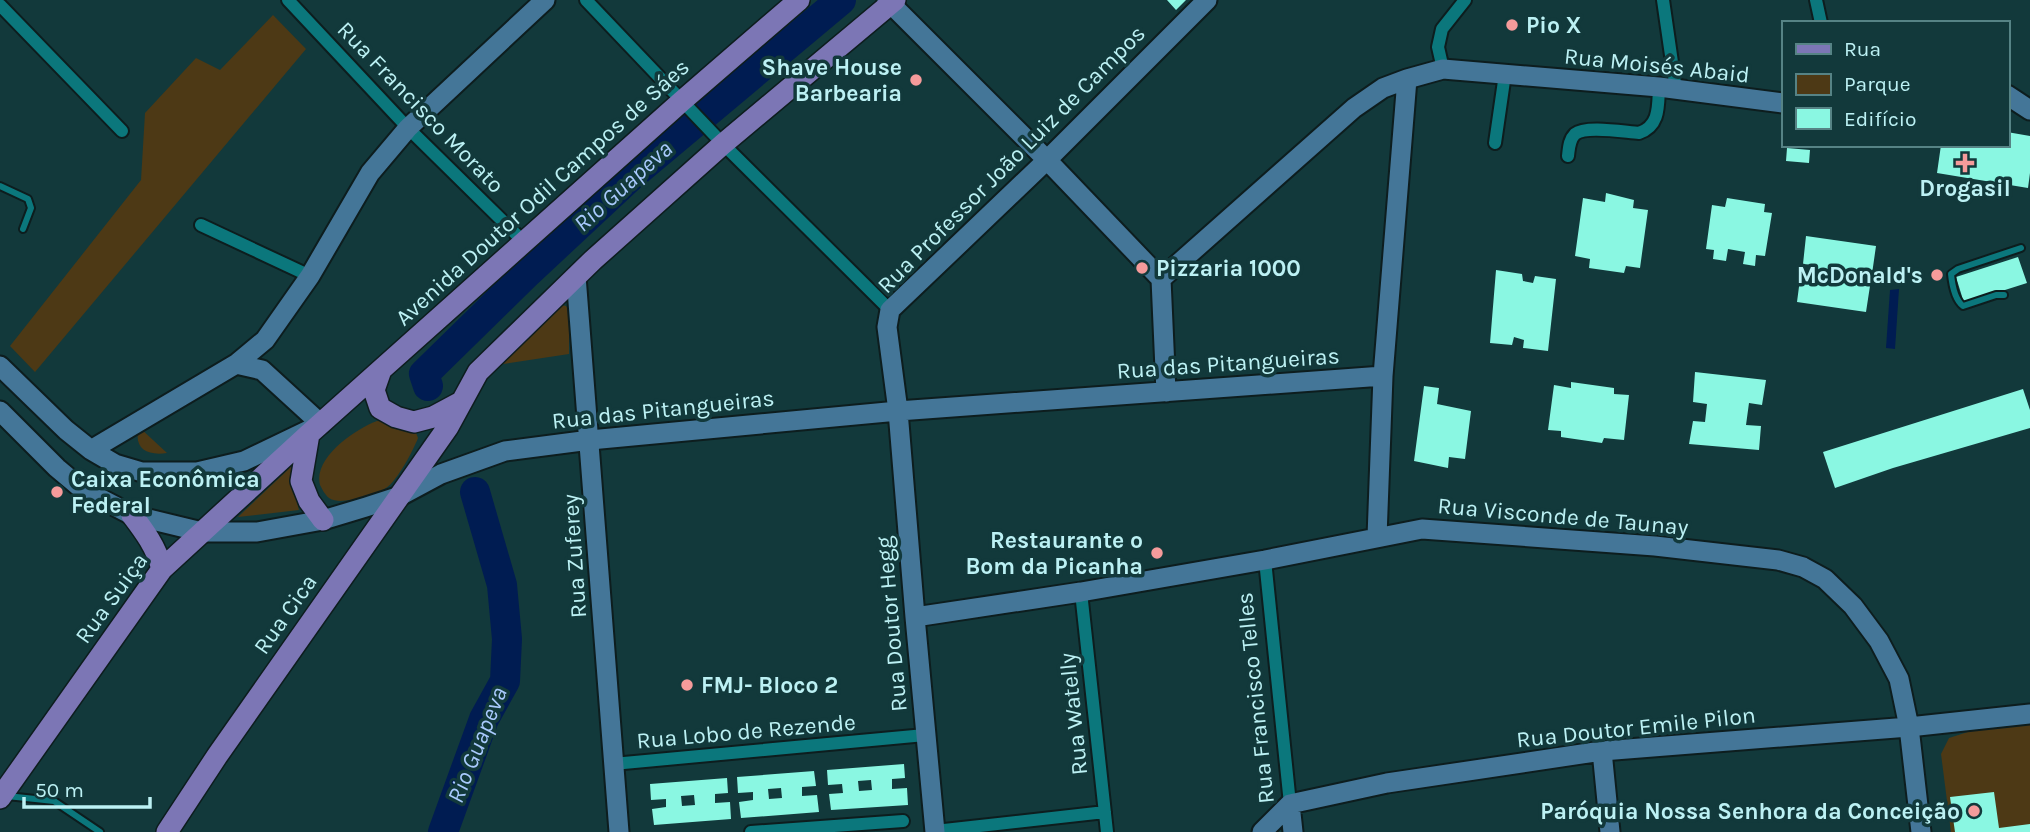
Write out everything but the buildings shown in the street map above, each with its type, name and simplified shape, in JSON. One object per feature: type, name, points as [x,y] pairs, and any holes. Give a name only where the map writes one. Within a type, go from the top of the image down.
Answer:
[{"type":"main road","name":"Avenida Doutor Odil Campos de Sáes","points":[[315,429],[686,105],[799,0]]},
{"type":"main road","points":[[382,370],[374,390],[380,408],[396,417],[414,422],[433,417],[460,402],[478,372],[720,139],[891,1]]},
{"type":"main road","name":"Rua Cica","points":[[167,832],[217,756],[448,427],[460,402]]},
{"type":"main road","points":[[315,429],[301,481],[309,501],[323,520]]},
{"type":"main road","name":"Rua Suiça","points":[[1,797],[162,569],[315,429]]},
{"type":"main road","points":[[132,514],[149,536],[162,569]]},
{"type":"street","name":"Rua Francisco Morato","points":[[288,0],[408,128],[525,243]]},
{"type":"street","points":[[91,450],[236,364],[265,340],[310,276],[370,173],[408,128],[545,0]]},
{"type":"street","points":[[586,0],[686,105],[890,310]]},
{"type":"street","name":"Rua Professor João Luiz de Campos","points":[[898,411],[887,327],[890,310],[1047,160],[1207,0]]},
{"type":"street","points":[[1161,279],[1354,108],[1383,88],[1443,69],[1438,47],[1442,29],[1465,0]]},
{"type":"street","points":[[1569,156],[1570,141],[1577,132],[1587,129],[1639,133],[1653,125],[1668,89],[1663,0]]},
{"type":"street","points":[[1816,0],[1821,21]]},
{"type":"street","points":[[891,1],[1161,279],[1166,392]]},
{"type":"street","points":[[0,5],[122,131]]},
{"type":"street","name":"Rua Moisés Abaid","points":[[1443,69],[1668,89],[1782,103]]},
{"type":"street","points":[[1495,143],[1505,74]]},
{"type":"street","points":[[1377,537],[1383,376],[1408,79]]},
{"type":"street","points":[[2009,94],[2030,92]]},
{"type":"street","points":[[2009,95],[2030,110]]},
{"type":"street","points":[[201,225],[310,276]]},
{"type":"street","name":"Rua Zuferey","points":[[576,276],[619,832]]},
{"type":"street","points":[[0,366],[66,430],[91,450],[115,464],[142,472],[197,472],[244,461],[315,429],[262,370],[236,364]]},
{"type":"street","name":"Rua das Pitangueiras","points":[[0,411],[82,489],[132,514],[202,531],[257,532],[323,520],[400,496],[441,474],[495,454],[590,440],[898,411],[1383,376]]},
{"type":"street","name":"Rua Doutor Hegg","points":[[898,411],[935,831]]},
{"type":"street","name":"Rua Visconde de Taunay","points":[[915,617],[1081,592],[1422,529],[1655,546],[1778,560],[1803,567],[1825,579],[1853,606],[1879,641],[1899,680],[1909,727],[1921,832]]},
{"type":"street","name":"Rua Francisco Telles","points":[[1265,560],[1293,832]]},
{"type":"street","name":"Rua Watelly","points":[[1081,592],[1107,832]]},
{"type":"street","name":"Rua Doutor Emile Pilon","points":[[1290,804],[1387,783],[1602,751],[1909,727],[2030,714]]},
{"type":"street","name":"Rua Lobo de Rezende","points":[[613,764],[925,735]]},
{"type":"street","points":[[1602,751],[1610,832]]},
{"type":"street","points":[[1262,832],[1290,804]]},
{"type":"street","points":[[935,831],[1105,812]]},
{"type":"street","points":[[751,832],[903,821]]},
{"type":"lane","points":[[0,186],[28,198],[31,208],[23,229]]},
{"type":"lane","points":[[2004,295],[1963,306],[1958,302],[1951,274],[1958,268],[2021,248]]},
{"type":"lane","points":[[1,797],[54,801],[100,832]]},
{"type":"green space","points":[[273,15],[306,49],[35,372],[10,346],[141,180],[145,113],[196,58],[220,70]]},
{"type":"green space","points":[[561,305],[569,310],[569,354],[497,365]]},
{"type":"green space","points":[[377,421],[400,423],[415,430],[418,438],[404,465],[395,479],[378,492],[345,501],[329,498],[320,485],[320,475],[329,455],[347,438]]},
{"type":"green space","points":[[139,427],[167,453],[153,453],[143,449],[138,441]]},
{"type":"green space","points":[[295,463],[293,487],[299,510],[238,517]]},
{"type":"green space","points":[[2030,724],[2030,832],[1951,832],[1941,754],[1949,738],[1974,730]]},
{"type":"water","points":[[1899,289],[1895,349],[1886,348],[1890,290]]},
{"type":"waterway","name":"Rio Guapeva","points":[[428,386],[424,374],[525,275],[630,177],[841,0]]},
{"type":"waterway","name":"Rio Guapeva","points":[[443,832],[484,719],[505,681],[507,639],[502,585],[475,492]]},
{"type":"place","name":"Pio X","points":[[1512,25]]},
{"type":"place","name":"Shave House Barbearia","points":[[916,80]]},
{"type":"place","name":"Drogasil","points":[[1965,163]]},
{"type":"place","name":"Pizzaria 1000","points":[[1142,268]]},
{"type":"place","name":"McDonald's","points":[[1937,275]]},
{"type":"place","name":"Caixa Econômica Federal","points":[[57,492]]},
{"type":"place","name":"Restaurante o Bom da Picanha","points":[[1157,553]]},
{"type":"place","name":"FMJ- Bloco 2","points":[[687,685]]},
{"type":"place","name":"Paróquia Nossa Senhora da Conceição","points":[[1974,811]]}]
